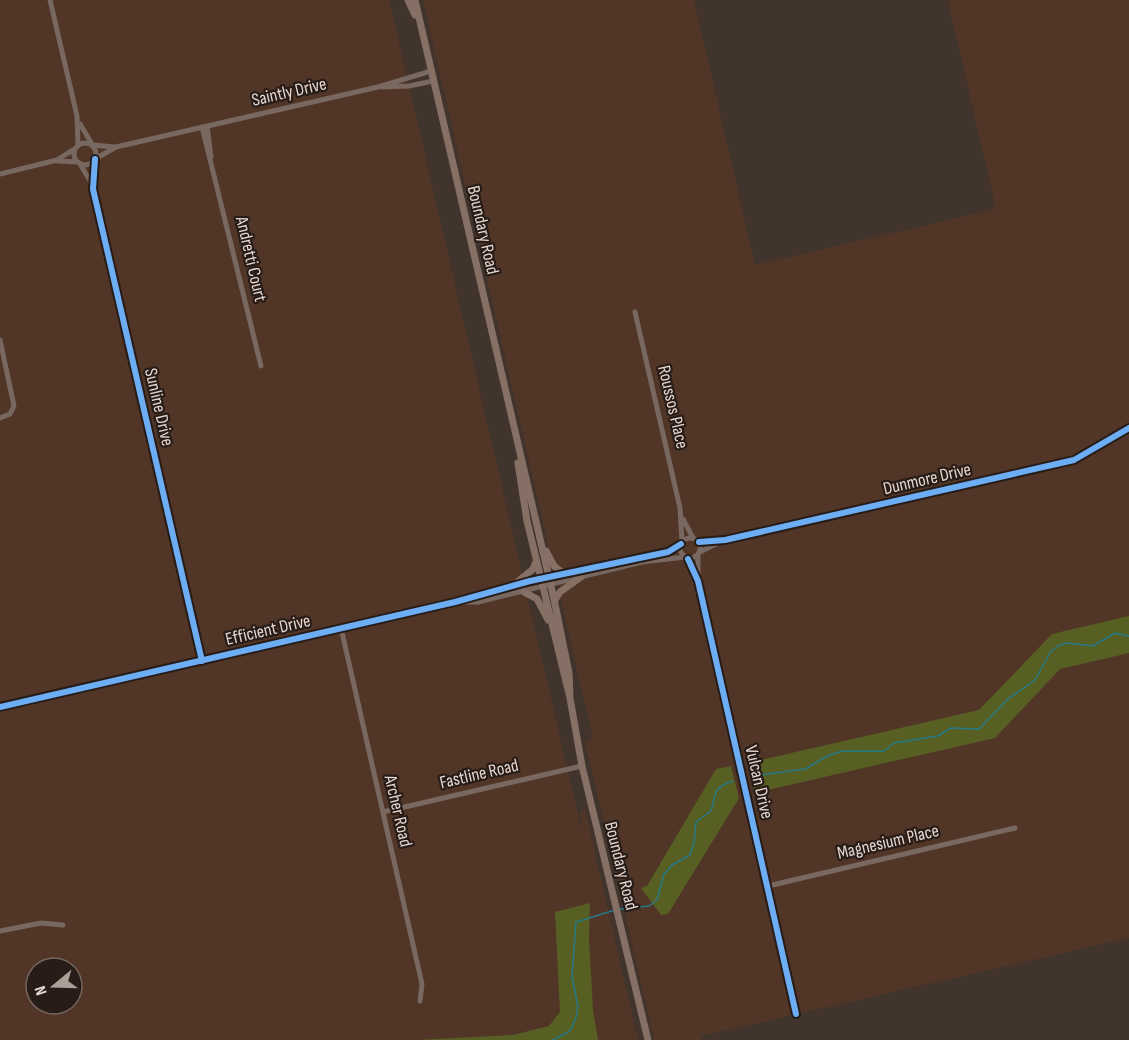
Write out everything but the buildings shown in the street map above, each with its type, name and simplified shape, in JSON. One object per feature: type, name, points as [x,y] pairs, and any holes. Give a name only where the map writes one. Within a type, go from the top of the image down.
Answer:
[{"type":"main road","name":"Boundary Road","points":[[408,0],[420,25]]},
{"type":"main road","name":"Boundary Road","points":[[415,0],[540,538],[554,633],[570,698],[582,766],[648,1040]]},
{"type":"main road","name":"Boundary Road","points":[[516,442],[527,521],[537,560],[545,578]]},
{"type":"main road","points":[[540,538],[549,559],[564,573]]},
{"type":"main road","points":[[514,585],[533,569],[537,560]]},
{"type":"main road","points":[[555,600],[560,592],[581,577]]},
{"type":"main road","name":"Boundary Road","points":[[547,586],[555,600],[570,673],[570,698]]},
{"type":"main road","points":[[524,592],[537,599],[554,633]]},
{"type":"street","points":[[50,0],[77,116],[77,147],[74,154],[79,163]]},
{"type":"street","name":"Saintly Drive","points":[[95,159],[116,147],[378,87],[430,71]]},
{"type":"street","name":"Saintly Drive","points":[[378,87],[409,86],[433,81]]},
{"type":"street","points":[[57,160],[87,165],[95,159],[97,152],[77,116]]},
{"type":"street","name":"Andretti Court","points":[[204,126],[261,366]]},
{"type":"street","points":[[0,174],[57,160],[84,142],[92,144]]},
{"type":"street","name":"Saintly Drive","points":[[92,144],[116,147]]},
{"type":"street","name":"Sunline Drive","points":[[93,189],[95,159]]},
{"type":"street","name":"Sunline Drive","points":[[79,163],[93,189],[202,661]]},
{"type":"street","name":"Roussos Place","points":[[634,312],[680,508],[693,538]]},
{"type":"street","points":[[0,340],[14,406],[10,414],[0,418]]},
{"type":"street","name":"Dunmore Drive","points":[[699,542],[725,540],[1074,460],[1129,428]]},
{"type":"street","name":"Roussos Place","points":[[680,508],[681,543]]},
{"type":"street","points":[[545,578],[668,552],[693,538],[699,542],[699,554],[687,558],[653,560],[547,586]]},
{"type":"street","name":"Dunmore Drive","points":[[699,554],[725,540]]},
{"type":"street","points":[[681,543],[680,550],[687,558]]},
{"type":"street","name":"Vulcan Drive","points":[[698,581],[699,554]]},
{"type":"street","name":"Vulcan Drive","points":[[687,558],[698,581],[796,1014]]},
{"type":"street","name":"Efficient Drive","points":[[0,707],[455,602],[545,578]]},
{"type":"street","name":"Efficient Drive","points":[[455,602],[478,602],[547,586]]},
{"type":"street","name":"Archer Road","points":[[341,628],[422,984],[420,1001]]},
{"type":"street","name":"Fastline Road","points":[[383,812],[582,766]]},
{"type":"street","name":"Magnesium Place","points":[[768,886],[1015,828]]},
{"type":"street","points":[[0,931],[40,923],[63,925]]},
{"type":"shaded area","points":[[0,0],[389,0],[582,832],[580,810],[585,810],[638,1040],[0,1040]]},
{"type":"shaded area","points":[[423,0],[694,0],[755,265],[996,209],[948,0],[1129,0],[1129,938],[701,1036],[702,1040],[654,1040],[585,741],[593,739]]},
{"type":"green space","points":[[1129,616],[1129,653],[1060,669],[995,738],[754,793],[748,763],[979,710],[1052,634]]},
{"type":"green space","points":[[731,766],[739,798],[668,914],[661,915],[641,888],[647,886],[716,769]]},
{"type":"green space","points":[[590,903],[589,938],[593,1010],[598,1040],[417,1040],[513,1035],[549,1026],[560,1012],[555,912]]},
{"type":"waterway","points":[[752,776],[805,769],[829,755],[843,751],[884,751],[894,743],[938,736],[951,728],[979,729],[1008,699],[1035,680],[1051,651],[1060,645],[1067,643],[1093,646],[1115,633],[1129,636]]},
{"type":"waterway","points":[[620,909],[649,906],[657,900],[664,874],[672,865],[690,855],[696,822],[711,811],[718,789],[733,781]]},
{"type":"waterway","points":[[553,1040],[570,1031],[576,1018],[578,1006],[572,977],[576,922],[615,910]]},
{"type":"cycle path","points":[[95,159],[93,189],[202,661]]},
{"type":"cycle path","points":[[699,542],[725,540],[1074,460],[1129,428]]},
{"type":"cycle path","points":[[0,707],[455,602],[530,581],[668,552],[681,544]]},
{"type":"cycle path","points":[[688,559],[698,581],[796,1014]]}]
